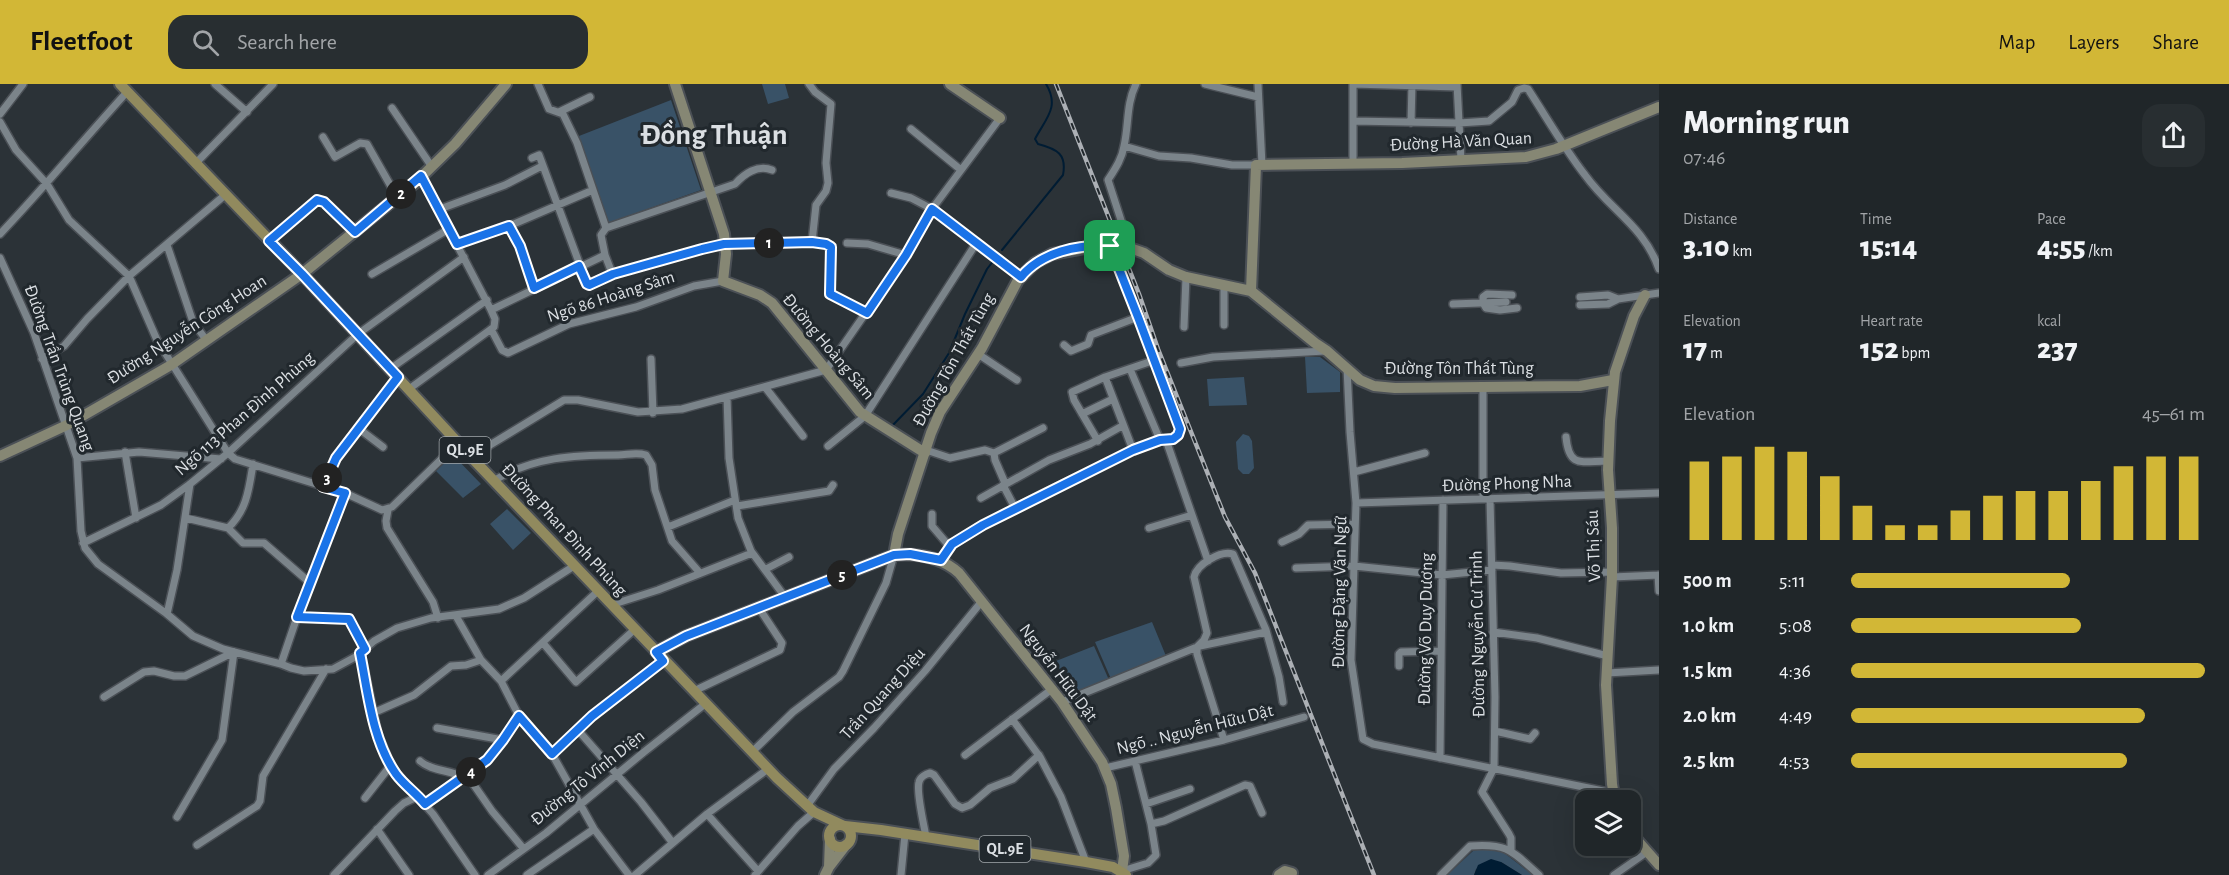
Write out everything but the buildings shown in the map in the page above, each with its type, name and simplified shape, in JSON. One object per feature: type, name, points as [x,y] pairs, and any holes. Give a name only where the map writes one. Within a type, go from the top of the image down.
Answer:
[{"type":"main road","name":"Đường Phan Đình Phùng","points":[[124,88],[302,274],[610,605],[768,770],[810,809],[830,838]]},
{"type":"main road","name":"Đường Phan Đình Phùng","points":[[810,809],[844,826]]},
{"type":"main road","name":"QL.9E","points":[[844,826],[1086,862],[1124,873]]},
{"type":"main road","points":[[844,826],[851,832],[848,843],[836,846],[830,838],[834,827],[844,826]]},
{"type":"main road","name":"QL.9E","points":[[848,843],[863,834],[881,830]]},
{"type":"street","points":[[0,114],[23,84]]},
{"type":"street","points":[[215,84],[247,112]]},
{"type":"street","points":[[195,164],[273,84]]},
{"type":"street","name":"Đường Nguyễn Công Hoan","points":[[0,456],[67,425],[171,364],[302,274],[398,197],[432,166],[455,144],[506,84]]},
{"type":"street","points":[[538,84],[549,109],[563,114],[577,143],[606,228]]},
{"type":"street","points":[[675,84],[724,234],[723,281]]},
{"type":"street","points":[[809,84],[815,92],[831,104],[826,163],[828,183],[816,205],[812,242]]},
{"type":"street","points":[[472,459],[490,445],[564,400],[578,400],[638,412],[682,409],[826,370],[906,255],[932,209],[1000,118],[950,84]]},
{"type":"street","points":[[1130,248],[1108,180],[1115,171],[1124,146],[1130,97],[1136,84]]},
{"type":"street","points":[[1205,84],[1258,97]]},
{"type":"street","points":[[1251,291],[1259,165],[1258,84]]},
{"type":"street","points":[[1353,163],[1353,84],[1457,85],[1461,160]]},
{"type":"street","points":[[1411,123],[1412,85]]},
{"type":"street","points":[[0,234],[47,184],[124,88]]},
{"type":"street","points":[[1353,122],[1489,121],[1512,102],[1518,90],[1528,89],[1585,176],[1639,232],[1659,269]]},
{"type":"street","points":[[559,112],[590,97]]},
{"type":"street","name":"Đường Hà Văn Quan","points":[[1259,165],[1526,157],[1543,154],[1659,107]]},
{"type":"street","points":[[392,108],[432,166]]},
{"type":"street","points":[[0,122],[16,150],[47,184],[69,220],[129,276],[157,340],[171,364],[228,453],[238,461],[345,493],[382,510],[388,510],[403,498],[458,442]]},
{"type":"street","points":[[911,129],[961,170]]},
{"type":"street","points":[[323,137],[335,157],[360,143],[367,144],[398,197]]},
{"type":"street","points":[[1124,146],[1159,156],[1191,158],[1232,165],[1259,165]]},
{"type":"street","points":[[532,158],[538,155],[588,285],[613,274],[724,244],[812,242],[831,247],[830,294],[867,313]]},
{"type":"street","points":[[440,208],[505,185],[542,166]]},
{"type":"street","points":[[613,274],[605,255],[601,235],[606,228],[735,184],[743,175],[761,168],[772,170]]},
{"type":"street","points":[[410,389],[491,329],[495,322],[440,208],[421,176]]},
{"type":"street","points":[[457,244],[509,226],[593,190]]},
{"type":"street","points":[[891,193],[915,200],[932,209],[1021,277]]},
{"type":"street","points":[[42,359],[64,346],[129,276],[225,195]]},
{"type":"street","points":[[269,241],[317,200],[324,202],[355,232]]},
{"type":"street","points":[[509,226],[520,246],[534,288]]},
{"type":"street","points":[[372,274],[449,229]]},
{"type":"street","points":[[828,446],[865,416],[977,242]]},
{"type":"street","points":[[848,243],[868,244],[906,255]]},
{"type":"street","points":[[167,245],[193,322],[207,341]]},
{"type":"street","points":[[941,560],[950,547],[983,525],[1015,508],[1133,450],[1178,435],[1180,429],[1110,246]]},
{"type":"street","name":"Đường Tôn Thất Tùng","points":[[894,555],[898,534],[940,412],[978,354],[1012,288],[1035,263],[1052,254],[1085,247],[1130,248],[1144,252],[1169,270],[1186,277],[1251,291],[1360,380],[1381,387],[1580,386],[1613,380]]},
{"type":"street","points":[[491,310],[605,255]]},
{"type":"street","name":"Ngõ 113 Phan Đình Phùng","points":[[83,543],[136,518],[170,499],[190,484],[228,453],[358,334],[464,257]]},
{"type":"street","name":"Đường Trần Trùng Quang","points":[[0,258],[20,298],[77,458],[83,543]]},
{"type":"street","points":[[1184,327],[1186,277]]},
{"type":"street","name":"Đường Hoàng Sâm","points":[[723,281],[772,303],[852,405],[865,416],[926,451]]},
{"type":"street","name":"Ngõ 86 Hoàng Sâm","points":[[491,329],[502,350],[508,353],[569,324],[636,307],[694,285],[723,281]]},
{"type":"street","points":[[1224,285],[1224,325]]},
{"type":"street","points":[[1580,301],[1608,304],[1618,299],[1659,293]]},
{"type":"street","points":[[1482,303],[1487,294],[1512,296]]},
{"type":"street","name":"Võ Thị Sáu","points":[[1614,790],[1607,673],[1612,575],[1608,461],[1613,380],[1634,316],[1645,295]]},
{"type":"street","points":[[323,487],[336,458],[394,373],[486,300]]},
{"type":"street","points":[[1453,304],[1506,302]]},
{"type":"street","points":[[1482,303],[1491,310],[1517,308]]},
{"type":"street","points":[[1064,345],[1071,351],[1088,344],[1093,334],[1138,317]]},
{"type":"street","points":[[1181,363],[1213,357],[1327,351]]},
{"type":"street","points":[[978,354],[1017,380]]},
{"type":"street","points":[[651,359],[653,412]]},
{"type":"street","points":[[1098,441],[1074,400],[1072,392],[1105,377],[1155,360]]},
{"type":"street","name":"Đường Đặng Văn Ngữ","points":[[1347,368],[1356,503],[1352,660],[1363,739],[1367,743],[1494,768],[1585,790]]},
{"type":"street","points":[[1130,369],[1163,440],[1208,561]]},
{"type":"street","points":[[1105,377],[1133,450]]},
{"type":"street","name":"Đường Nguyễn Cư Trinh","points":[[1483,386],[1486,499],[1492,568],[1494,768]]},
{"type":"street","points":[[765,387],[803,436]]},
{"type":"street","points":[[727,397],[729,458],[738,518],[751,551],[785,597]]},
{"type":"street","points":[[1082,414],[1113,399]]},
{"type":"street","points":[[981,498],[1048,460],[1098,441],[1122,426]]},
{"type":"street","points":[[358,428],[383,447]]},
{"type":"street","points":[[926,451],[950,458],[985,450],[994,453],[1043,428]]},
{"type":"street","points":[[1566,437],[1568,452],[1572,459],[1608,461]]},
{"type":"street","points":[[77,458],[125,452],[221,459]]},
{"type":"street","points":[[125,452],[136,518]]},
{"type":"street","points":[[994,453],[1015,508]]},
{"type":"street","points":[[1354,472],[1425,453]]},
{"type":"street","points":[[495,480],[517,468],[549,458],[596,454],[643,454],[648,457],[652,465],[657,496],[672,541],[700,573]]},
{"type":"street","points":[[228,528],[238,517],[247,500],[253,464]]},
{"type":"street","points":[[167,614],[186,518],[190,484]]},
{"type":"street","points":[[668,527],[736,503],[829,491],[832,490],[833,485]]},
{"type":"street","points":[[281,664],[309,582],[345,493]]},
{"type":"street","name":"Đường Phong Nha","points":[[1356,503],[1659,493]]},
{"type":"street","name":"Đường Võ Duy Dương","points":[[1440,758],[1443,500]]},
{"type":"street","points":[[388,510],[387,528],[433,602],[438,618]]},
{"type":"street","points":[[932,514],[932,526],[950,547]]},
{"type":"street","points":[[1149,528],[1192,515]]},
{"type":"street","points":[[186,518],[228,528],[243,543],[264,543],[309,582]]},
{"type":"street","points":[[1282,542],[1299,534],[1308,525],[1355,524]]},
{"type":"street","points":[[83,543],[90,556],[98,564],[167,614],[193,636],[234,652],[304,671],[333,669],[397,628],[420,620],[499,609],[524,598],[574,566]]},
{"type":"street","points":[[610,605],[700,573],[752,553],[751,551]]},
{"type":"street","points":[[1224,740],[1197,654],[1207,633],[1194,577],[1197,570],[1208,561],[1226,553],[1233,554],[1266,632],[1279,677],[1283,702]]},
{"type":"street","name":"Nguyễn Hữu Dật","points":[[894,555],[910,554],[941,560],[959,573],[1062,702],[1105,768],[1112,784],[1124,856],[1124,873]]},
{"type":"street","points":[[552,754],[577,729],[686,636],[894,555]]},
{"type":"street","points":[[752,752],[786,718],[839,677],[886,583],[894,555]]},
{"type":"street","points":[[766,569],[789,557]]},
{"type":"street","points":[[1296,568],[1354,566],[1442,575],[1510,566],[1562,573],[1659,575],[1659,591]]},
{"type":"street","points":[[501,681],[598,591]]},
{"type":"street","name":"Trần Quang Diệu","points":[[757,873],[798,826],[834,770],[918,679],[982,601]]},
{"type":"street","points":[[694,691],[780,650],[782,644],[759,608]]},
{"type":"street","points":[[456,616],[482,660],[501,681],[519,716],[552,754],[594,829],[629,875]]},
{"type":"street","points":[[297,617],[349,619],[363,651],[373,713],[382,747],[397,774],[425,804],[475,875]]},
{"type":"street","points":[[543,643],[576,682],[634,630]]},
{"type":"street","points":[[1062,702],[1199,647],[1266,632]]},
{"type":"street","points":[[1493,632],[1538,638],[1608,656]]},
{"type":"street","points":[[1399,666],[1401,652],[1441,651]]},
{"type":"street","points":[[104,697],[144,672],[154,671],[184,676],[234,652]]},
{"type":"street","points":[[177,817],[222,741],[234,652]]},
{"type":"street","points":[[373,713],[414,695],[451,666],[466,665],[482,660]]},
{"type":"street","points":[[197,845],[257,806],[260,801],[263,776],[326,669]]},
{"type":"street","points":[[1607,673],[1659,670]]},
{"type":"street","points":[[965,755],[1052,689]]},
{"type":"street","name":"Đường Tô Vĩnh Diện","points":[[488,875],[546,833],[705,704]]},
{"type":"street","points":[[425,804],[487,760],[519,716]]},
{"type":"street","name":"Ngõ .. Nguyễn Hữu Dật","points":[[1105,768],[1224,740],[1304,717]]},
{"type":"street","points":[[1012,719],[1039,755],[1069,814],[1086,862]]},
{"type":"street","points":[[437,728],[503,740]]},
{"type":"street","points":[[577,729],[672,842]]},
{"type":"street","points":[[1495,731],[1530,739],[1535,733]]},
{"type":"street","points":[[926,837],[919,791],[919,782],[923,776],[930,773],[934,776],[959,807],[970,805],[984,791],[1013,779],[1039,755]]},
{"type":"street","points":[[420,761],[426,766],[465,776],[524,848]]},
{"type":"street","points":[[1124,873],[1148,863],[1156,855],[1151,824],[1135,761]]},
{"type":"street","points":[[365,798],[391,765]]},
{"type":"street","points":[[1494,768],[1482,789],[1483,795],[1509,834],[1511,850]]},
{"type":"street","points":[[635,875],[706,814],[768,770]]},
{"type":"street","points":[[1151,824],[1164,821],[1245,785],[1250,786],[1262,813]]},
{"type":"street","points":[[1146,804],[1190,789]]},
{"type":"street","points":[[334,875],[404,803],[418,796]]},
{"type":"street","points":[[706,814],[757,873]]},
{"type":"street","points":[[528,875],[594,829]]},
{"type":"street","points":[[377,830],[409,875]]},
{"type":"street","points":[[901,875],[905,834]]},
{"type":"street","points":[[827,871],[830,838]]},
{"type":"street","points":[[827,871],[848,843]]},
{"type":"street","points":[[1441,875],[1470,846],[1491,844],[1511,850],[1539,875]]},
{"type":"street","points":[[1641,845],[1659,865]]},
{"type":"street","points":[[1614,875],[1647,852]]},
{"type":"street","points":[[497,868],[503,875]]},
{"type":"street","points":[[1279,875],[1285,872],[1292,873],[1291,875]]},
{"type":"shaded area","points":[[762,84],[785,84],[789,98],[768,104]]},
{"type":"shaded area","points":[[671,100],[701,190],[608,223],[579,136]]},
{"type":"shaded area","points":[[1305,357],[1320,357],[1340,372],[1340,392],[1307,393]]},
{"type":"shaded area","points":[[1244,377],[1247,405],[1209,406],[1207,379]]},
{"type":"shaded area","points":[[1243,434],[1249,436],[1252,441],[1254,468],[1249,474],[1243,474],[1238,469],[1236,442]]},
{"type":"shaded area","points":[[453,455],[481,484],[463,498],[436,471]]},
{"type":"shaded area","points":[[507,509],[531,533],[513,550],[490,524]]},
{"type":"shaded area","points":[[1152,622],[1166,656],[1111,679],[1095,642]]},
{"type":"shaded area","points":[[1094,646],[1109,680],[1071,695],[1056,661]]},
{"type":"shaded area","points":[[1481,849],[1503,852],[1533,875],[1522,875],[1501,862],[1476,869],[1474,875],[1447,875],[1473,851]]},
{"type":"shaded area","points":[[1491,859],[1501,862],[1522,875],[1474,875],[1478,865]]},
{"type":"waterway","points":[[1002,250],[1063,175],[1062,157],[1055,150],[1038,144],[1035,139],[1052,106],[1052,99],[1046,84]]},
{"type":"waterway","points":[[891,427],[923,394],[949,353],[965,314],[987,269],[994,260]]},
{"type":"railway","points":[[1056,84],[1225,517],[1255,573],[1374,875]]},
{"type":"district","name":"Đồng Thuận","points":[[714,135]]},
{"type":"route","points":[[421,176],[440,208],[457,244],[509,226],[520,246],[534,288],[579,266],[589,285],[613,274],[724,244],[812,242],[826,244],[831,247],[832,251],[828,290],[830,294],[867,313],[906,255],[932,209],[1021,277],[1035,263],[1052,254],[1085,247],[1110,246],[1172,404],[1180,429],[1178,435],[1173,439],[1160,440],[1133,450],[1015,508],[952,544],[941,560],[910,554],[894,555],[686,636],[656,652],[663,661],[592,716],[552,754],[519,716],[487,760],[425,804],[397,774],[382,747],[360,653],[365,649],[349,619],[297,617],[345,493],[323,487],[336,458],[398,377],[269,241],[317,200],[324,202],[355,232],[421,176]]}]
